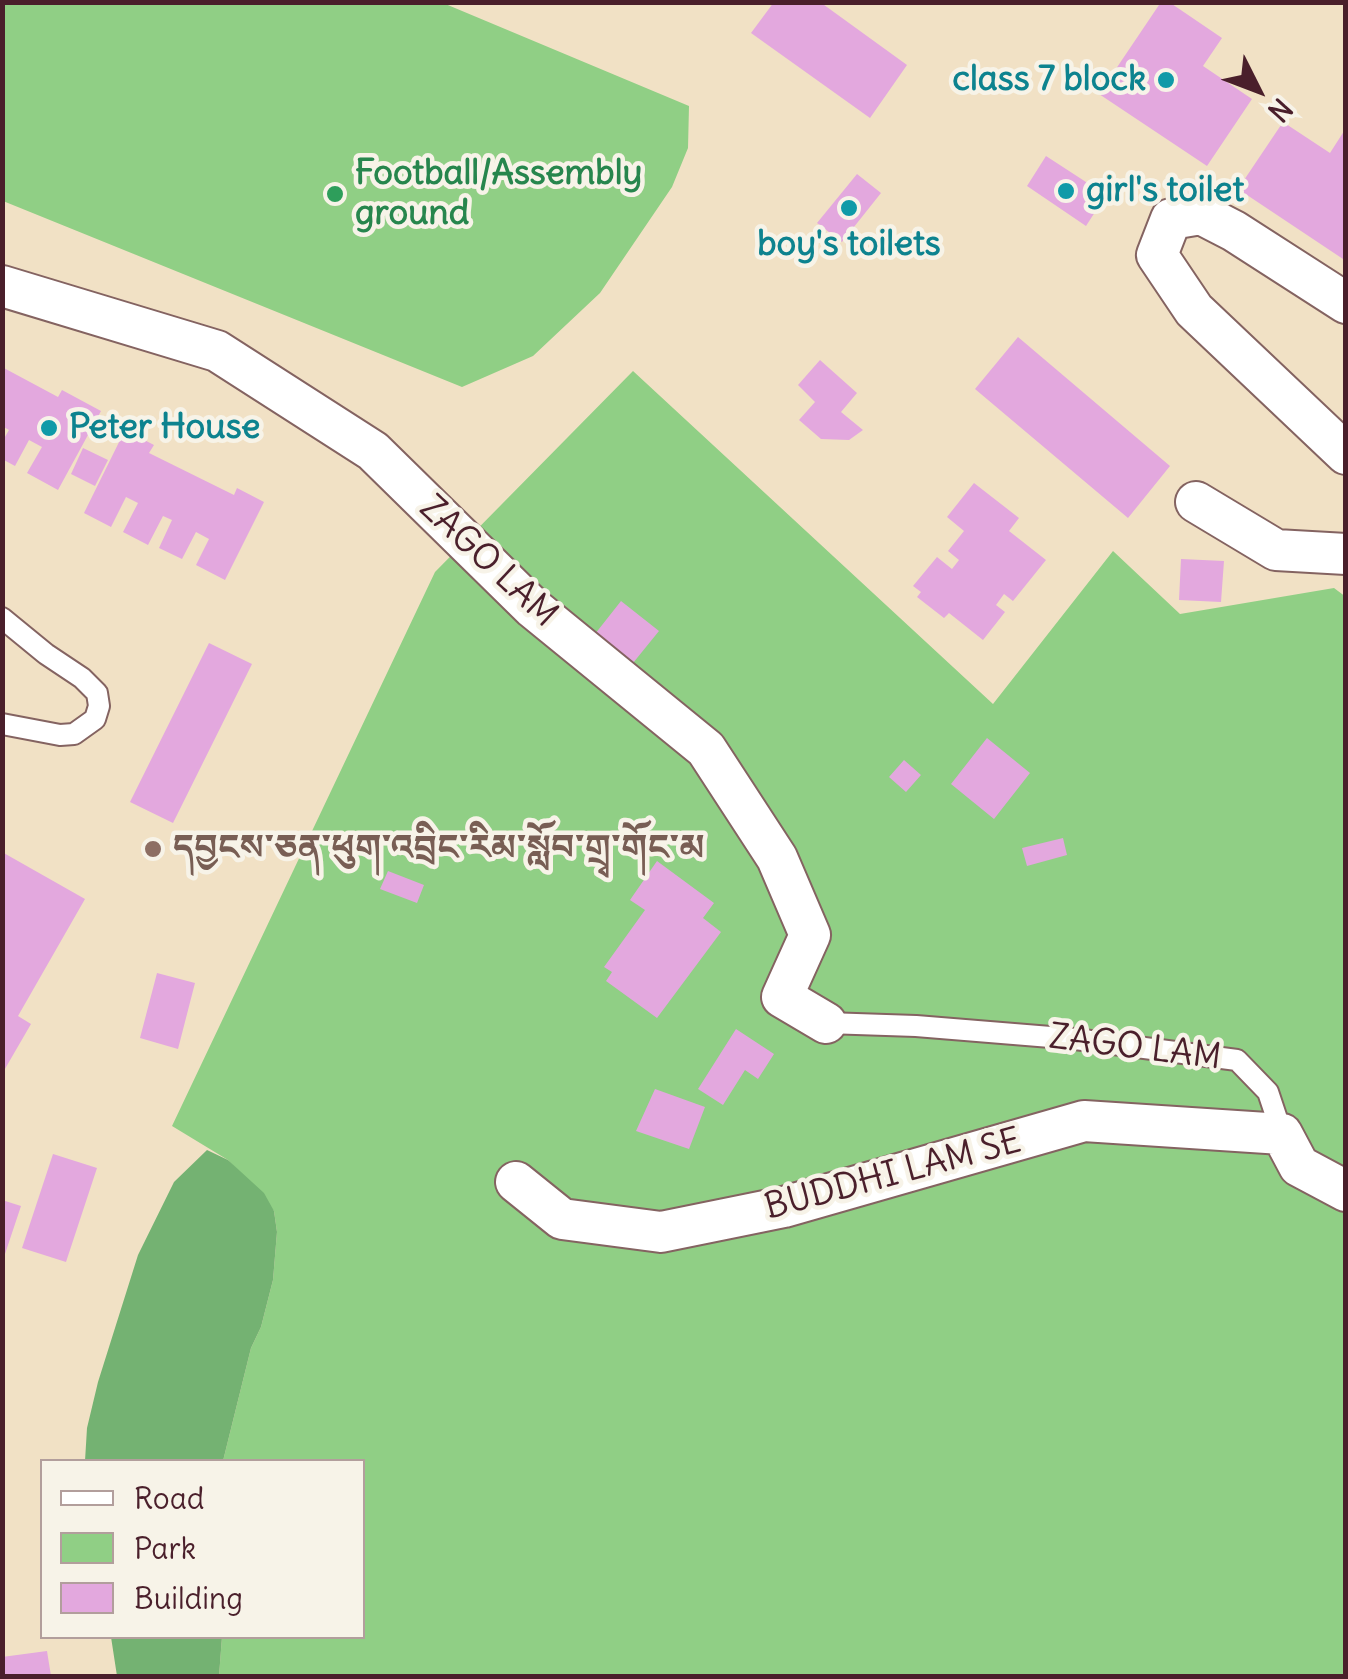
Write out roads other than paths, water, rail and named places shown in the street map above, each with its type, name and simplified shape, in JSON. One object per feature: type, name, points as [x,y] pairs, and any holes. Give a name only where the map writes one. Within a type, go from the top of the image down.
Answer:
[{"type":"street","points":[[1346,303],[1250,240],[1201,214],[1170,219],[1157,255],[1194,310],[1346,454]]},
{"type":"street","name":"ZAGO LAM","points":[[2,286],[217,352],[373,450],[533,608],[706,749],[777,858],[810,935],[782,997],[826,1023]]},
{"type":"street","points":[[1196,502],[1276,550],[1346,554]]},
{"type":"street","name":"BUDDHI LAM SE","points":[[516,1182],[562,1220],[661,1232],[784,1207],[1084,1121],[1282,1134]]},
{"type":"street","points":[[1282,1134],[1299,1166],[1346,1191]]},
{"type":"lane","points":[[2,618],[82,678],[97,693],[99,706],[95,719],[74,734],[42,733],[2,724]]},
{"type":"lane","name":"ZAGO LAM","points":[[826,1023],[1075,1039],[1237,1060],[1268,1092],[1282,1134]]},
{"type":"place","name":"class 7 block","points":[[1166,80]]},
{"type":"place","name":"girl's toilet","points":[[1066,191]]},
{"type":"place","name":"Football/Assembly ground","points":[[335,194]]},
{"type":"place","name":"boy's toilets","points":[[849,208]]},
{"type":"place","name":"Peter House","points":[[49,428]]},
{"type":"place","name":"དབྱངས་ཅན་ཕུག་འབྲིང་རིམ་སློབ་གྲྭ་གོང་མ","points":[[153,849]]}]
